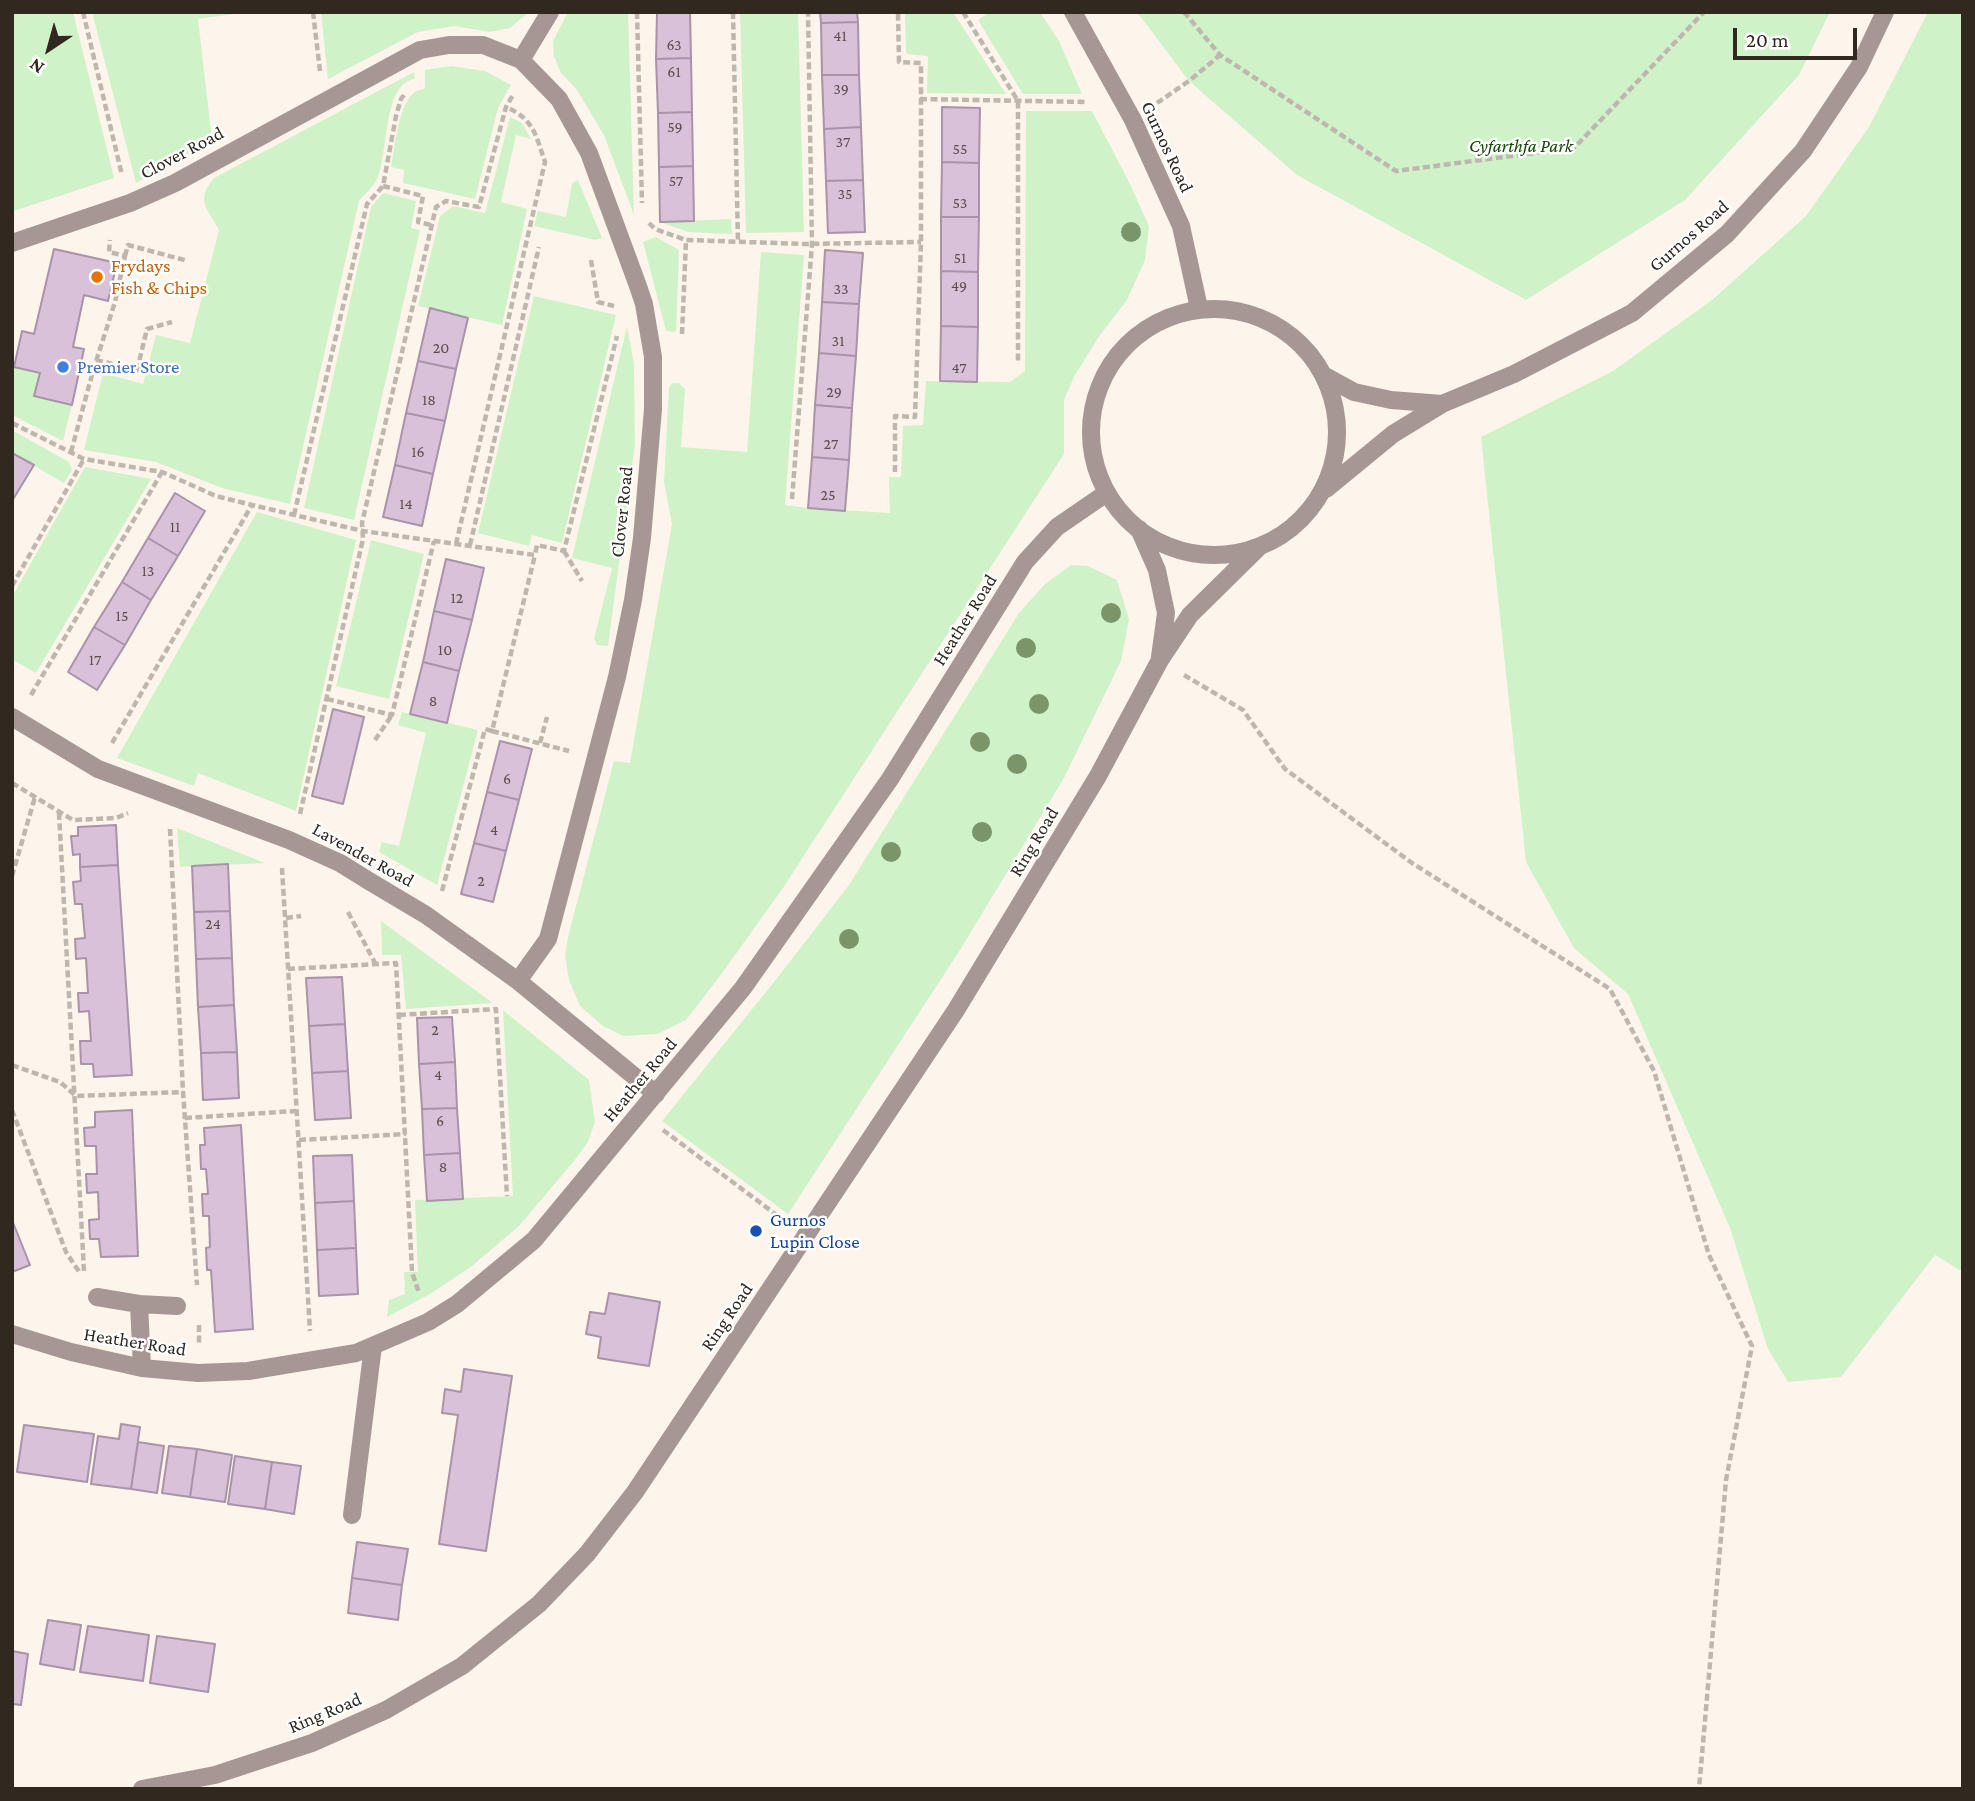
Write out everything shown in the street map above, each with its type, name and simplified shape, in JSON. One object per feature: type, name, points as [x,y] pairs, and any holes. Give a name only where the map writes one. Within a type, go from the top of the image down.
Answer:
[{"type":"street","points":[[521,60],[550,12]]},
{"type":"street","name":"Gurnos Road","points":[[1073,12],[1117,88],[1181,226],[1199,308]]},
{"type":"street","name":"Gurnos Road","points":[[1320,494],[1393,434],[1441,404],[1514,374],[1632,313],[1727,234],[1803,151],[1859,67],[1885,12]]},
{"type":"street","name":"Clover Road","points":[[12,243],[130,204],[175,183],[420,50],[449,45],[482,46],[521,60],[559,99],[589,153],[644,304],[653,357],[653,410],[642,538],[633,600],[617,677],[548,939],[517,981]]},
{"type":"street","name":"Gurnos Road","points":[[1199,308],[1242,310],[1281,327],[1313,356],[1333,393],[1338,436],[1331,476],[1311,511],[1280,538],[1242,554],[1201,556],[1160,544],[1125,519],[1105,494],[1093,458],[1090,426],[1105,370],[1145,328],[1199,308]]},
{"type":"street","name":"Gurnos Road","points":[[1322,375],[1354,392],[1391,400],[1441,404]]},
{"type":"street","name":"Heather Road","points":[[12,1334],[71,1352],[142,1368],[198,1373],[248,1371],[356,1353],[428,1322],[457,1304],[534,1240],[743,988],[890,779],[1025,562],[1057,527],[1105,494]]},
{"type":"street","name":"Ring Road","points":[[1139,529],[1157,570],[1166,612],[1160,660]]},
{"type":"street","name":"Ring Road","points":[[142,1789],[215,1775],[300,1747],[386,1710],[462,1666],[539,1604],[587,1554],[635,1492],[956,1010],[1098,776],[1160,660],[1190,615],[1259,547]]},
{"type":"street","name":"Lavender Road","points":[[12,717],[98,769],[289,840],[340,863],[426,915],[517,981],[656,1094]]},
{"type":"street","points":[[97,1297],[139,1304],[177,1306]]},
{"type":"street","points":[[139,1304],[142,1368]]},
{"type":"street","points":[[352,1516],[373,1346]]},
{"type":"path","points":[[83,12],[124,181]]},
{"type":"path","points":[[313,12],[323,102]]},
{"type":"path","points":[[637,12],[642,212]]},
{"type":"path","points":[[733,12],[738,242]]},
{"type":"path","points":[[792,499],[812,244],[808,12]]},
{"type":"path","points":[[895,472],[895,416],[915,417],[921,242],[921,62],[900,62],[898,12]]},
{"type":"path","points":[[1184,12],[1220,55],[1396,171],[1574,148],[1704,12]]},
{"type":"path","points":[[966,13],[1018,101],[1018,364]]},
{"type":"path","points":[[1133,120],[1189,81],[1220,55]]},
{"type":"path","points":[[314,1360],[310,1332],[282,859],[299,818],[363,539],[362,523],[436,207],[446,201],[479,207],[506,107],[518,86],[521,60]]},
{"type":"path","points":[[920,99],[1091,102],[1117,88]]},
{"type":"path","points":[[294,515],[366,204],[383,186],[396,116],[406,92]]},
{"type":"path","points":[[456,544],[545,162],[534,131],[521,114],[506,107]]},
{"type":"path","points":[[383,186],[423,196],[418,222],[431,225]]},
{"type":"path","points":[[647,221],[656,229],[686,240],[812,244],[921,242]]},
{"type":"path","points":[[110,229],[109,252],[125,256]]},
{"type":"path","points":[[682,334],[686,240]]},
{"type":"path","points":[[71,453],[96,360],[116,302],[128,245],[188,261]]},
{"type":"path","points":[[470,545],[539,247]]},
{"type":"path","points":[[591,260],[598,302]]},
{"type":"path","points":[[582,581],[564,551],[622,315],[644,304]]},
{"type":"path","points":[[96,360],[137,370],[147,329],[172,322]]},
{"type":"path","points":[[12,423],[84,459],[162,472],[216,496],[363,531],[534,555]]},
{"type":"path","points":[[12,586],[84,459]]},
{"type":"path","points":[[42,677],[162,472]]},
{"type":"path","points":[[108,749],[252,505]]},
{"type":"path","points":[[375,740],[393,715],[434,541]]},
{"type":"path","points":[[492,731],[537,545],[564,551]]},
{"type":"path","points":[[1160,660],[1243,710],[1284,769],[1412,863],[1609,989],[1654,1071],[1710,1255],[1752,1346],[1726,1480],[1699,1789]]},
{"type":"path","points":[[327,699],[393,715]]},
{"type":"path","points":[[540,743],[547,717]]},
{"type":"path","points":[[426,915],[444,888],[485,729],[570,752]]},
{"type":"path","points":[[12,783],[73,820],[116,818],[128,813]]},
{"type":"path","points":[[12,876],[35,797]]},
{"type":"path","points":[[12,1110],[66,1252],[84,1278],[59,813]]},
{"type":"path","points":[[169,819],[183,1092],[197,1287]]},
{"type":"path","points":[[348,912],[375,963]]},
{"type":"path","points":[[286,918],[301,916]]},
{"type":"path","points":[[288,968],[396,962],[412,1272]]},
{"type":"path","points":[[399,1015],[496,1009],[506,1196]]},
{"type":"path","points":[[12,1065],[60,1082],[76,1096],[183,1092]]},
{"type":"path","points":[[186,1118],[296,1111]]},
{"type":"path","points":[[640,1113],[805,1237]]},
{"type":"path","points":[[299,1140],[405,1134]]},
{"type":"path","points":[[198,1373],[199,1324]]},
{"type":"green space","points":[[12,12],[73,12],[114,178],[14,211],[12,210]]},
{"type":"green space","points":[[92,12],[249,12],[198,19],[212,140],[136,183]]},
{"type":"green space","points":[[321,12],[529,12],[510,28],[490,32],[454,26],[418,32],[328,79]]},
{"type":"green space","points":[[568,12],[628,12],[634,215],[604,135],[577,90],[561,73],[554,57],[553,41]]},
{"type":"green space","points":[[740,12],[798,12],[804,232],[746,233]]},
{"type":"green space","points":[[905,12],[953,12],[1006,94],[927,93],[928,56],[906,54]]},
{"type":"green space","points":[[990,12],[1040,12],[1059,41],[1082,94],[1023,94],[978,20]]},
{"type":"green space","name":"Cyfarthfa Park","points":[[1137,12],[1830,12],[1799,75],[1685,200],[1526,300],[1297,175],[1189,81]]},
{"type":"green space","points":[[1928,12],[1963,12],[1963,1272],[1935,1255],[1841,1377],[1788,1382],[1768,1349],[1730,1228],[1628,994],[1574,948],[1526,862],[1481,437],[1613,371],[1712,300],[1806,216],[1869,127]]},
{"type":"green space","points":[[451,66],[485,71],[511,85],[498,108],[475,199],[403,183],[404,170],[391,167],[401,116],[409,98],[425,88],[425,70]]},
{"type":"green space","points":[[414,72],[415,79],[404,83],[392,106],[377,179],[359,201],[290,504],[222,488],[156,462],[84,450],[103,373],[143,384],[156,335],[190,343],[219,230],[207,210],[204,198],[214,178]]},
{"type":"green space","points":[[1026,111],[1092,111],[1149,226],[1145,260],[1127,300],[1100,335],[1075,375],[1064,400],[1064,454],[783,888],[720,976],[686,1020],[657,1034],[623,1036],[603,1026],[580,1006],[569,980],[565,955],[614,761],[630,763],[672,524],[664,482],[669,387],[672,383],[679,383],[685,389],[681,447],[747,452],[761,252],[804,255],[785,505],[890,513],[889,477],[901,477],[903,426],[923,425],[926,381],[1010,382],[1025,371]]},
{"type":"green space","points":[[510,117],[522,123],[531,139],[516,135],[501,202],[527,209],[502,325],[418,306],[440,216],[453,206],[485,213]]},
{"type":"green space","points":[[578,180],[602,238],[595,240],[534,226],[538,211],[566,217],[572,183]]},
{"type":"green space","points":[[383,193],[416,201],[411,228],[420,230],[354,520],[304,508],[371,207]]},
{"type":"green space","points":[[731,219],[732,234],[688,232],[660,222]]},
{"type":"green space","points":[[656,237],[679,250],[676,332],[666,331],[643,242]]},
{"type":"green space","points":[[534,296],[616,315],[562,543],[532,535],[529,546],[478,533]]},
{"type":"green space","points":[[627,326],[634,364],[635,444],[608,646],[597,645],[594,639],[612,568],[572,558]]},
{"type":"green space","points":[[12,366],[40,373],[35,396],[72,405],[63,441],[12,415]]},
{"type":"green space","points":[[12,430],[69,462],[72,470],[64,483],[12,453]]},
{"type":"green space","points":[[85,467],[151,479],[36,673],[13,660],[12,597]]},
{"type":"green space","points":[[257,512],[356,540],[296,811],[198,773],[194,786],[117,758]]},
{"type":"green space","points":[[371,540],[424,554],[389,699],[336,686]]},
{"type":"green space","points":[[1071,565],[1088,566],[1117,580],[1129,619],[1121,661],[1064,778],[960,950],[788,1214],[662,1121],[849,885],[1019,613],[1045,584]]},
{"type":"green space","points":[[402,712],[478,730],[437,885],[379,852],[382,842],[399,846],[426,733],[398,725]]},
{"type":"green space","points":[[177,828],[265,863],[180,867]]},
{"type":"green space","points":[[381,921],[493,1003],[406,1009],[401,955],[382,955]]},
{"type":"green space","points":[[503,1010],[589,1080],[595,1122],[588,1142],[519,1226],[472,1266],[432,1293],[387,1317],[389,1300],[405,1294],[404,1272],[418,1272],[415,1200],[513,1196]]},
{"type":"building","points":[[657,12],[690,12],[691,58],[656,59]]},
{"type":"building","points":[[820,12],[857,12],[858,22],[821,23]]},
{"type":"building","points":[[858,22],[859,75],[822,75],[821,23]]},
{"type":"building","points":[[691,58],[692,112],[658,113],[656,59]]},
{"type":"building","points":[[822,75],[859,75],[861,127],[824,129]]},
{"type":"building","points":[[942,107],[980,108],[979,163],[942,162]]},
{"type":"building","points":[[692,112],[693,166],[659,167],[658,113]]},
{"type":"building","points":[[861,127],[863,180],[826,181],[824,129]]},
{"type":"building","points":[[942,162],[979,163],[979,217],[941,217]]},
{"type":"building","points":[[693,166],[694,221],[660,222],[659,167]]},
{"type":"building","points":[[863,180],[865,232],[828,233],[826,181]]},
{"type":"building","points":[[941,217],[979,217],[978,272],[941,271]]},
{"type":"building","points":[[54,249],[117,263],[108,301],[84,295],[73,347],[84,349],[72,405],[34,396],[40,373],[14,367],[22,331],[34,334]]},
{"type":"building","points":[[825,250],[863,253],[859,304],[822,302]]},
{"type":"building","points":[[941,271],[978,272],[978,327],[941,326]]},
{"type":"building","points":[[822,302],[859,304],[856,356],[819,353]]},
{"type":"building","points":[[430,308],[468,318],[456,369],[418,361]]},
{"type":"building","points":[[941,326],[978,327],[977,382],[940,381]]},
{"type":"building","points":[[819,353],[856,356],[852,408],[815,405]]},
{"type":"building","points":[[418,361],[456,369],[445,421],[406,413]]},
{"type":"building","points":[[815,405],[852,408],[849,460],[812,457]]},
{"type":"building","points":[[406,413],[445,421],[433,474],[395,465]]},
{"type":"building","points":[[12,453],[34,465],[12,501]]},
{"type":"building","points":[[812,457],[849,460],[845,511],[808,508]]},
{"type":"building","points":[[395,465],[433,474],[422,526],[383,517]]},
{"type":"building","points":[[175,493],[205,511],[178,556],[148,538]]},
{"type":"building","points":[[148,538],[178,556],[151,600],[122,582]]},
{"type":"building","points":[[446,559],[484,568],[472,620],[434,611]]},
{"type":"building","points":[[122,582],[151,600],[125,645],[94,627]]},
{"type":"building","points":[[434,611],[472,620],[459,671],[423,662]]},
{"type":"building","points":[[94,627],[125,645],[97,690],[68,672]]},
{"type":"building","points":[[423,662],[459,671],[447,723],[410,714]]},
{"type":"building","points":[[333,709],[364,717],[343,804],[312,796]]},
{"type":"building","points":[[500,741],[532,749],[519,800],[487,792]]},
{"type":"building","points":[[487,792],[519,800],[506,851],[474,843]]},
{"type":"building","points":[[116,825],[118,865],[80,867],[80,854],[73,855],[71,836],[78,836],[78,827]]},
{"type":"building","points":[[474,843],[506,851],[493,902],[461,894]]},
{"type":"building","points":[[228,864],[230,911],[194,912],[192,866]]},
{"type":"building","points":[[118,865],[132,1075],[94,1077],[93,1064],[81,1064],[80,1041],[91,1041],[89,1011],[79,1012],[78,993],[88,993],[86,958],[76,959],[75,939],[85,938],[82,904],[75,904],[73,882],[81,881],[80,867]]},
{"type":"building","points":[[230,911],[232,958],[196,959],[194,912]]},
{"type":"building","points":[[232,958],[234,1005],[198,1007],[196,959]]},
{"type":"building","points":[[342,977],[345,1024],[309,1026],[306,978]]},
{"type":"building","points":[[234,1005],[237,1052],[201,1053],[198,1007]]},
{"type":"building","points":[[452,1017],[455,1062],[419,1064],[417,1018]]},
{"type":"building","points":[[345,1024],[348,1071],[312,1073],[309,1026]]},
{"type":"building","points":[[237,1052],[239,1098],[203,1100],[201,1053]]},
{"type":"building","points":[[455,1062],[457,1108],[422,1109],[419,1064]]},
{"type":"building","points":[[348,1071],[351,1118],[315,1120],[312,1073]]},
{"type":"building","points":[[457,1108],[460,1153],[424,1155],[422,1109]]},
{"type":"building","points":[[132,1110],[138,1256],[101,1257],[99,1239],[90,1239],[89,1220],[99,1219],[98,1192],[87,1193],[86,1174],[97,1174],[96,1146],[85,1146],[84,1128],[95,1127],[95,1112]]},
{"type":"building","points":[[241,1125],[253,1329],[215,1332],[211,1270],[207,1270],[206,1248],[210,1247],[209,1216],[203,1216],[202,1194],[208,1194],[206,1169],[201,1169],[200,1145],[205,1145],[204,1128]]},
{"type":"building","points":[[460,1153],[463,1199],[427,1201],[424,1155]]},
{"type":"building","points":[[352,1155],[354,1201],[315,1203],[313,1156]]},
{"type":"building","points":[[354,1201],[356,1248],[317,1250],[315,1203]]},
{"type":"building","points":[[12,1220],[30,1265],[12,1272]]},
{"type":"building","points":[[356,1248],[358,1294],[319,1296],[317,1250]]},
{"type":"building","points":[[609,1293],[660,1302],[649,1366],[598,1358],[601,1337],[586,1334],[590,1312],[605,1314]]},
{"type":"building","points":[[464,1369],[512,1376],[486,1551],[439,1544],[458,1415],[442,1413],[445,1389],[461,1392]]},
{"type":"building","points":[[121,1424],[140,1427],[131,1489],[91,1484],[98,1436],[119,1439]]},
{"type":"building","points":[[24,1425],[94,1434],[87,1482],[17,1472]]},
{"type":"building","points":[[138,1442],[164,1446],[157,1493],[131,1489]]},
{"type":"building","points":[[169,1446],[197,1449],[190,1497],[162,1493]]},
{"type":"building","points":[[197,1449],[232,1455],[225,1502],[190,1497]]},
{"type":"building","points":[[235,1456],[272,1462],[265,1509],[228,1504]]},
{"type":"building","points":[[272,1462],[301,1466],[294,1514],[265,1509]]},
{"type":"building","points":[[357,1542],[408,1549],[402,1585],[352,1578]]},
{"type":"building","points":[[352,1578],[402,1585],[398,1620],[348,1613]]},
{"type":"building","points":[[48,1620],[81,1625],[74,1670],[40,1664]]},
{"type":"building","points":[[88,1626],[149,1635],[143,1681],[80,1672]]},
{"type":"building","points":[[157,1636],[215,1644],[208,1692],[150,1683]]},
{"type":"building","points":[[12,1651],[28,1654],[21,1705],[12,1704]]},
{"type":"place","name":"Frydays Fish & Chips","points":[[97,277]]},
{"type":"place","name":"Premier Store","points":[[63,367]]},
{"type":"place","name":"Gurnos Lupin Close","points":[[756,1231]]}]
